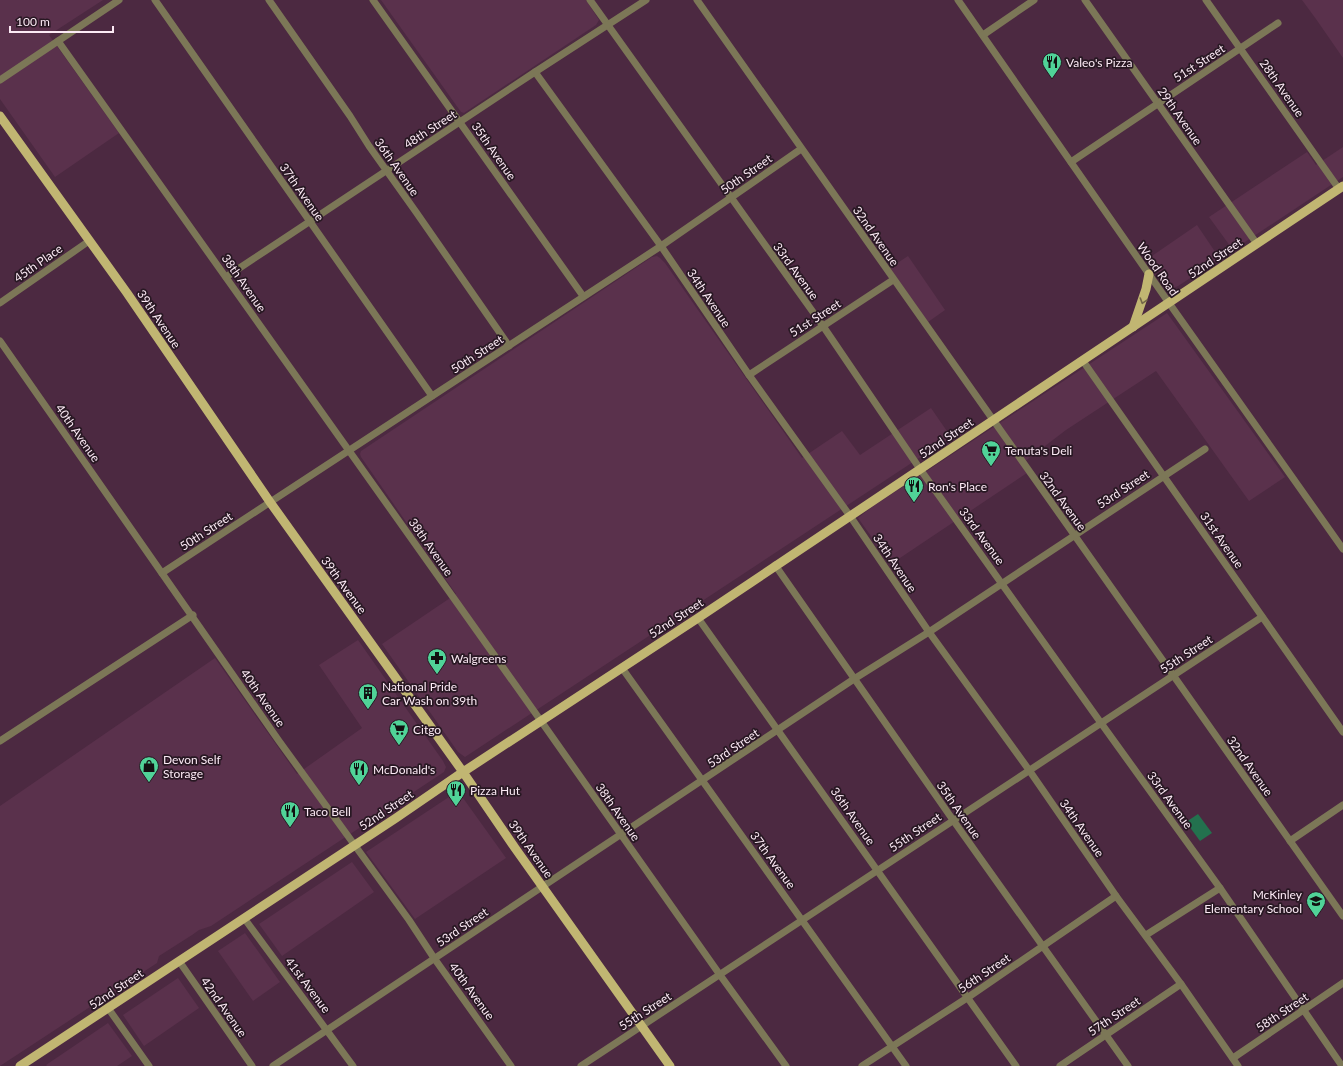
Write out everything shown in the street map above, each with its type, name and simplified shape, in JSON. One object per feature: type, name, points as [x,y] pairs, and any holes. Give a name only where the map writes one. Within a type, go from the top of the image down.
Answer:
[{"type":"main road","name":"39th Avenue","points":[[0,116],[127,294],[270,502],[463,772],[670,1066]]},
{"type":"main road","name":"52nd Street","points":[[20,1066],[32,1063],[108,1008],[698,618],[1341,187]]},
{"type":"main road","points":[[1133,327],[1146,289],[1149,274]]},
{"type":"street","points":[[0,80],[119,0]]},
{"type":"street","name":"37th Avenue","points":[[155,0],[432,396]]},
{"type":"street","name":"36th Avenue","points":[[269,0],[509,346]]},
{"type":"street","name":"35th Avenue","points":[[373,0],[583,296]]},
{"type":"street","name":"33rd Avenue","points":[[590,0],[823,326],[920,469],[1100,723],[1220,888],[1342,1066]]},
{"type":"street","name":"48th Street","points":[[226,277],[386,170],[646,0]]},
{"type":"street","name":"32nd Avenue","points":[[696,0],[1343,916]]},
{"type":"street","name":"Wood Road","points":[[958,0],[1169,303],[1343,548]]},
{"type":"street","points":[[983,35],[1034,0]]},
{"type":"street","name":"29th Avenue","points":[[1085,0],[1257,244]]},
{"type":"street","name":"28th Avenue","points":[[1206,0],[1341,187]]},
{"type":"street","name":"51st Street","points":[[1071,162],[1278,23]]},
{"type":"street","name":"38th Avenue","points":[[58,41],[786,1066]]},
{"type":"street","name":"34th Avenue","points":[[536,72],[661,246],[749,375],[850,516],[929,632],[1029,770],[1116,896],[1146,935],[1238,1066]]},
{"type":"street","name":"50th Street","points":[[162,572],[661,246],[801,149]]},
{"type":"street","name":"45th Place","points":[[0,303],[89,241]]},
{"type":"street","name":"51st Street","points":[[749,375],[893,280]]},
{"type":"street","name":"40th Avenue","points":[[0,341],[354,846],[409,920],[434,958],[511,1066]]},
{"type":"street","name":"31st Avenue","points":[[1083,360],[1343,732]]},
{"type":"street","name":"53rd Street","points":[[274,1066],[854,679],[929,632],[1205,449]]},
{"type":"street","name":"35th Avenue","points":[[775,565],[953,820],[1128,1066]]},
{"type":"street","points":[[0,740],[192,615]]},
{"type":"street","name":"55th Street","points":[[581,1066],[1262,617]]},
{"type":"street","name":"36th Avenue","points":[[698,618],[779,730],[1016,1066]]},
{"type":"street","name":"37th Avenue","points":[[622,668],[906,1066]]},
{"type":"street","points":[[1290,841],[1343,805]]},
{"type":"street","points":[[1146,935],[1220,888]]},
{"type":"street","name":"56th Street","points":[[862,1066],[967,998],[1116,896]]},
{"type":"street","name":"41st Avenue","points":[[244,918],[328,1030],[353,1066]]},
{"type":"street","name":"42nd Avenue","points":[[179,961],[252,1066]]},
{"type":"street","name":"58th Street","points":[[1233,1058],[1343,983]]},
{"type":"street","name":"57th Street","points":[[1060,1066],[1181,984]]},
{"type":"street","points":[[108,1008],[149,1066]]},
{"type":"shaded area","points":[[0,0],[103,0],[49,35],[119,133],[55,177],[0,99]]},
{"type":"shaded area","points":[[381,0],[586,0],[599,20],[596,25],[464,113],[461,112]]},
{"type":"shaded area","points":[[1302,0],[1343,0],[1343,58],[1316,19]]},
{"type":"shaded area","points":[[1343,147],[1343,177],[1233,250],[1209,217],[1307,152],[1316,165]]},
{"type":"shaded area","points":[[1197,225],[1220,259],[1178,286],[1173,288],[1170,287],[1149,258]]},
{"type":"shaded area","points":[[657,256],[665,263],[802,458],[842,431],[860,455],[931,408],[951,437],[465,757],[458,752],[382,644],[456,594],[361,457],[361,451],[652,257]]},
{"type":"shaded area","points":[[908,256],[945,310],[928,322],[890,268]]},
{"type":"shaded area","points":[[1167,313],[1285,477],[1249,501],[1156,371],[1066,430],[1024,462],[1030,471],[891,564],[858,518],[872,507]]},
{"type":"shaded area","points":[[358,640],[443,761],[446,767],[444,772],[211,926],[199,930],[159,956],[157,963],[0,1066],[0,806],[215,658],[297,774],[362,728],[319,665]]},
{"type":"shaded area","points":[[458,791],[506,858],[415,919],[366,852]]},
{"type":"shaded area","points":[[352,862],[374,892],[282,956],[259,924]]},
{"type":"shaded area","points":[[245,933],[280,982],[253,1001],[218,951]]},
{"type":"shaded area","points":[[178,978],[199,1008],[144,1046],[123,1015]]},
{"type":"shaded area","points":[[108,1023],[132,1056],[117,1066],[46,1065]]},
{"type":"green space","points":[[1198,814],[1212,833],[1200,841],[1186,822]]},
{"type":"place","name":"Valeo's Pizza","points":[[1052,79]]},
{"type":"place","name":"Tenuta's Deli","points":[[991,467]]},
{"type":"place","name":"Ron's Place","points":[[914,503]]},
{"type":"place","name":"Walgreens","points":[[437,675]]},
{"type":"place","name":"National Pride Car Wash on 39th","points":[[368,710]]},
{"type":"place","name":"Citgo","points":[[399,746]]},
{"type":"place","name":"Devon Self Storage","points":[[149,783]]},
{"type":"place","name":"McDonald's","points":[[359,786]]},
{"type":"place","name":"Pizza Hut","points":[[456,807]]},
{"type":"place","name":"Taco Bell","points":[[290,828]]},
{"type":"place","name":"McKinley Elementary School","points":[[1316,918]]}]
